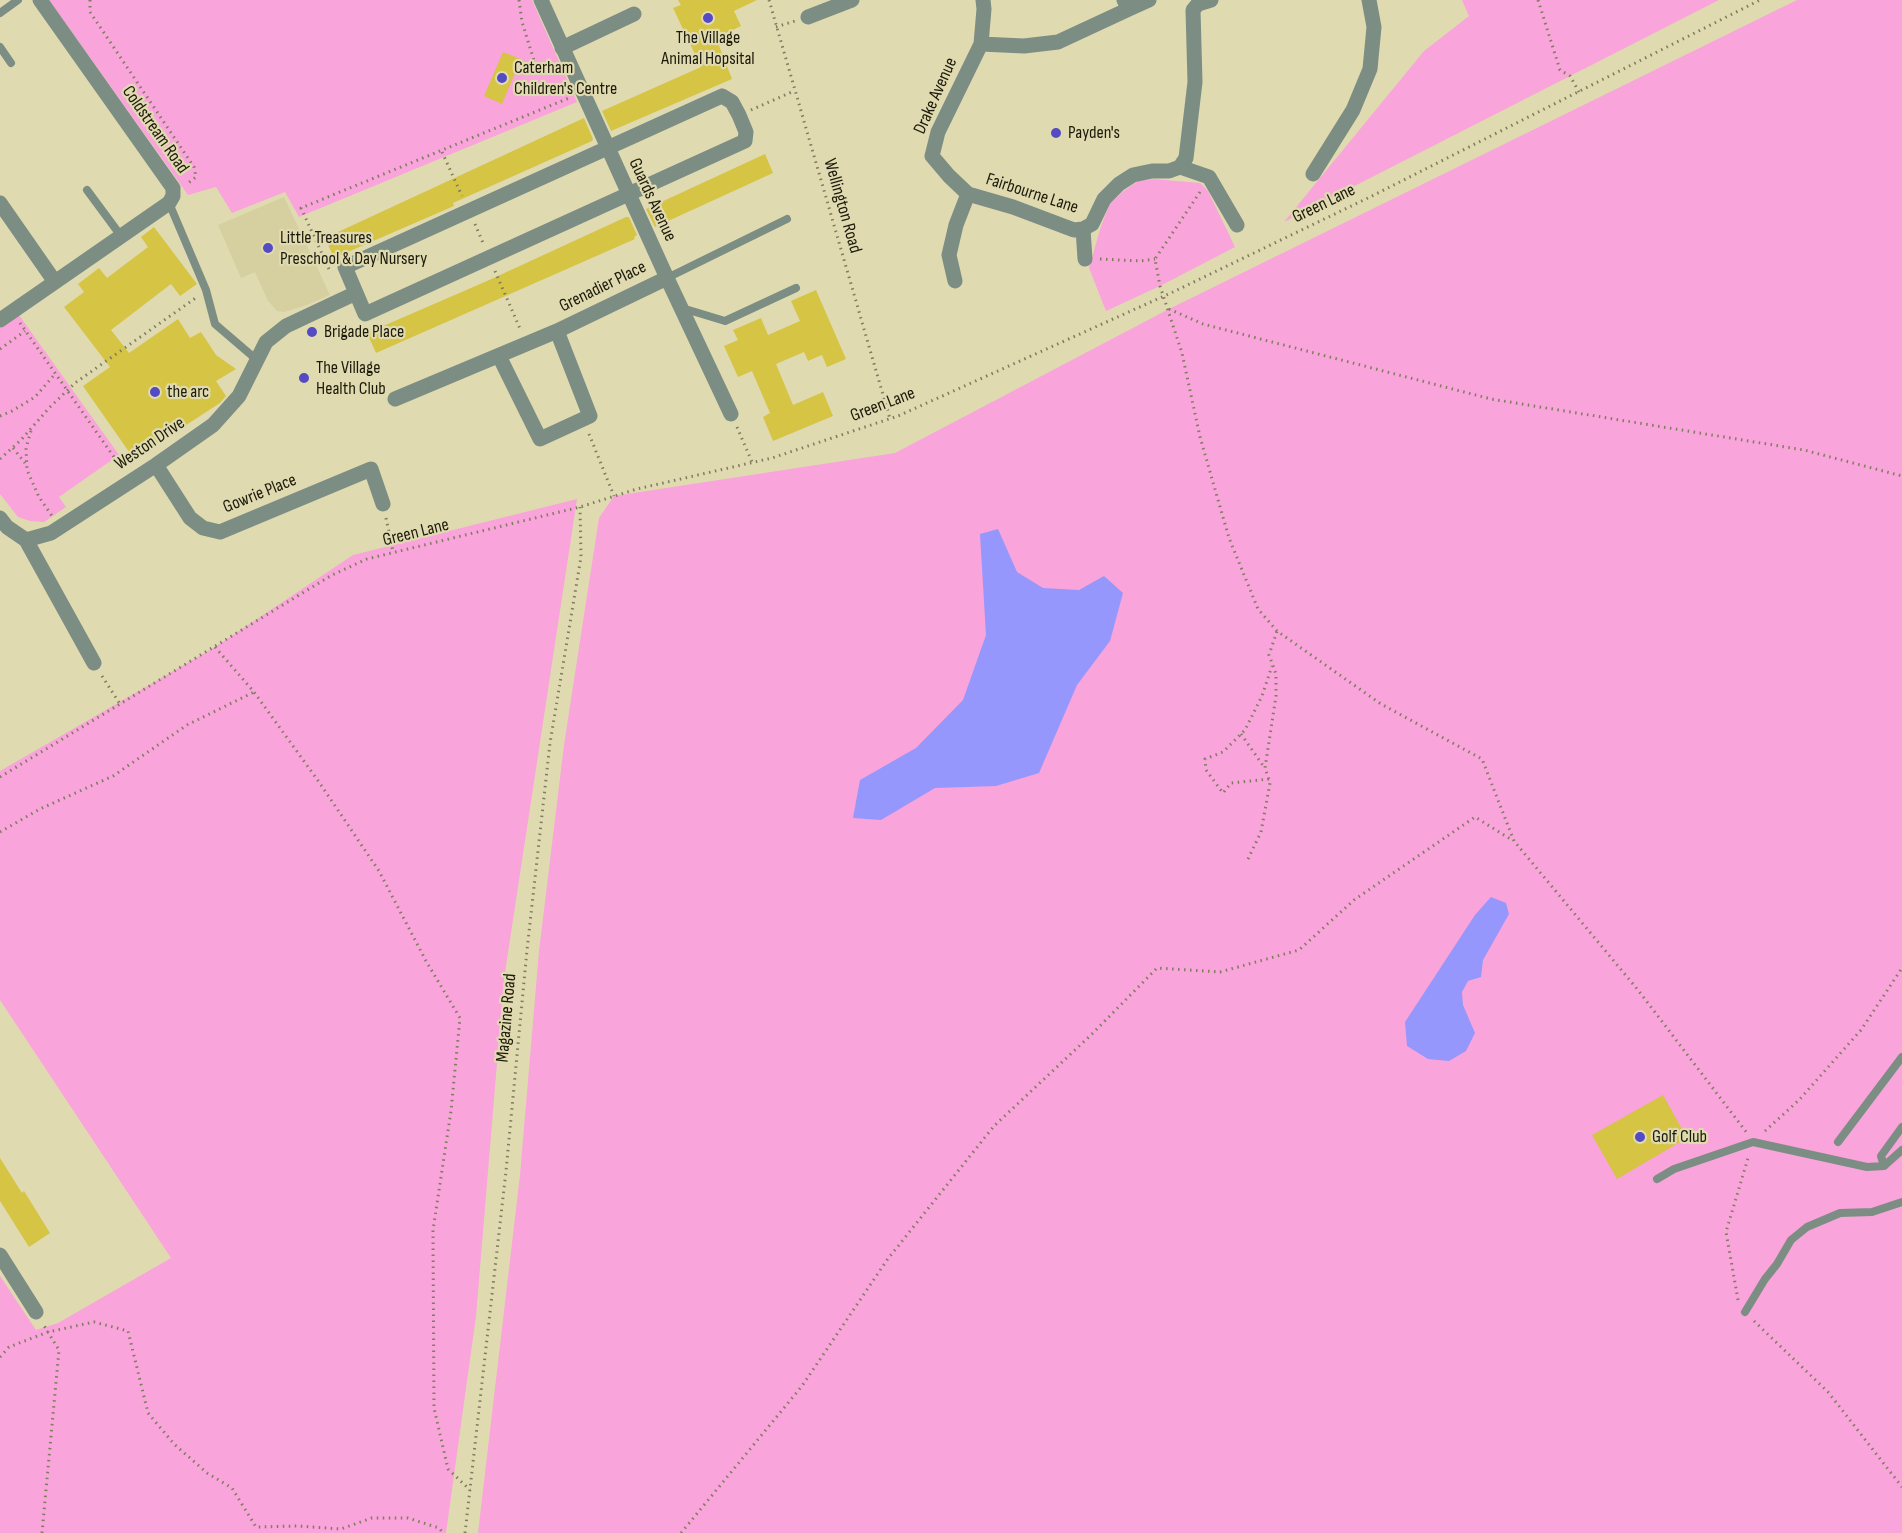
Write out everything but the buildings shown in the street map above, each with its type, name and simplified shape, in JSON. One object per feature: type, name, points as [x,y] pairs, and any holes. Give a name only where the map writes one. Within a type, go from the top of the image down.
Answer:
[{"type":"street","name":"Coldstream Road","points":[[6,316],[171,200],[173,188],[40,0]]},
{"type":"street","name":"Guards Avenue","points":[[541,0],[731,414]]},
{"type":"street","points":[[808,17],[852,0]]},
{"type":"street","name":"Drake Avenue","points":[[968,195],[932,156],[938,132],[981,44],[984,9],[982,0]]},
{"type":"street","points":[[981,44],[1024,46],[1058,42],[1126,4],[1149,0]]},
{"type":"street","points":[[1180,167],[1186,158],[1195,82],[1193,10],[1198,4],[1211,0]]},
{"type":"street","points":[[1312,174],[1353,110],[1370,69],[1374,27],[1369,0]]},
{"type":"street","points":[[562,48],[634,14]]},
{"type":"street","points":[[722,96],[732,102],[746,132],[745,141],[365,314],[345,267],[608,150],[722,96]]},
{"type":"street","name":"Fairbourne Lane","points":[[968,195],[1013,207],[1074,230],[1083,229],[1092,224],[1104,199],[1119,184],[1133,175],[1152,171],[1169,171],[1180,167],[1209,177]]},
{"type":"street","points":[[1209,177],[1237,225]]},
{"type":"street","points":[[955,281],[949,255],[956,225],[968,195]]},
{"type":"street","points":[[0,203],[55,282]]},
{"type":"street","name":"Fairbourne Lane","points":[[1083,229],[1085,257]]},
{"type":"street","name":"Grenadier Place","points":[[395,399],[557,331],[667,278]]},
{"type":"street","name":"Weston Drive","points":[[26,540],[45,535],[60,527],[214,429],[239,396],[266,342],[286,326],[356,293]]},
{"type":"street","name":"Grenadier Place","points":[[557,331],[590,416],[583,419]]},
{"type":"street","points":[[499,356],[540,439],[583,419]]},
{"type":"street","name":"Gowrie Place","points":[[156,465],[190,518],[203,528],[220,532],[371,469],[383,504]]},
{"type":"street","points":[[0,518],[7,527],[26,540],[94,663]]},
{"type":"street","points":[[0,1256],[36,1312]]},
{"type":"lane","points":[[0,13],[18,0]]},
{"type":"lane","points":[[0,47],[11,63]]},
{"type":"lane","points":[[87,190],[121,236]]},
{"type":"lane","points":[[171,200],[206,290],[215,324],[256,360]]},
{"type":"lane","points":[[667,278],[787,219]]},
{"type":"lane","points":[[681,307],[725,321],[796,288]]},
{"type":"lane","points":[[1838,1142],[1902,1057]]},
{"type":"lane","points":[[1884,1166],[1881,1156],[1902,1127]]},
{"type":"lane","points":[[1657,1179],[1674,1169],[1753,1142],[1867,1167],[1884,1166],[1902,1150]]},
{"type":"lane","points":[[1745,1312],[1791,1240],[1806,1227],[1840,1213],[1872,1212],[1902,1202]]},
{"type":"path","points":[[90,0],[90,12],[194,167],[196,177],[171,200]]},
{"type":"path","points":[[519,0],[522,22],[537,70]]},
{"type":"path","name":"Wellington Road","points":[[769,0],[890,419]]},
{"type":"path","points":[[1538,0],[1560,70],[1570,76],[1579,92]]},
{"type":"path","name":"Green Lane","points":[[0,777],[332,575],[367,559],[753,462],[890,419],[1164,296],[1372,196],[1760,0]]},
{"type":"path","points":[[740,115],[794,91]]},
{"type":"path","points":[[329,269],[301,208],[582,93]]},
{"type":"path","points":[[1209,177],[1155,259],[1182,353],[1200,436],[1229,538],[1258,609],[1276,631],[1381,704],[1482,759],[1514,841],[1638,990],[1753,1142]]},
{"type":"path","points":[[1085,257],[1107,260],[1155,259]]},
{"type":"path","points":[[0,459],[66,390],[206,290]]},
{"type":"path","points":[[1168,309],[1203,324],[1491,399],[1804,450],[1902,476]]},
{"type":"path","points":[[6,316],[26,331],[131,481]]},
{"type":"path","points":[[0,349],[26,331]]},
{"type":"path","points":[[0,416],[35,397],[55,374]]},
{"type":"path","points":[[731,414],[753,462]]},
{"type":"path","points":[[583,419],[614,496]]},
{"type":"path","points":[[33,427],[26,448],[26,464],[33,486],[60,527]]},
{"type":"path","points":[[13,448],[26,464]]},
{"type":"path","points":[[383,504],[393,552]]},
{"type":"path","name":"Magazine Road","points":[[465,1533],[507,1171],[526,962],[550,743],[581,557],[580,507]]},
{"type":"path","points":[[1266,768],[1276,696],[1276,674],[1269,655],[1276,631]]},
{"type":"path","points":[[215,647],[254,692],[379,871],[426,961],[460,1018],[451,1111],[433,1230],[434,1408],[448,1469],[471,1491]]},
{"type":"path","points":[[94,663],[120,704]]},
{"type":"path","points":[[1269,779],[1232,783],[1223,793],[1206,770],[1205,759],[1223,752],[1241,734],[1254,715],[1272,664]]},
{"type":"path","points":[[0,832],[40,809],[113,776],[187,725],[254,692]]},
{"type":"path","points":[[1241,734],[1266,768],[1270,783],[1261,832],[1248,859]]},
{"type":"path","points":[[681,1533],[802,1386],[887,1260],[994,1126],[1092,1034],[1157,968],[1220,972],[1299,950],[1354,900],[1475,817],[1514,841]]},
{"type":"path","points":[[1902,968],[1861,1030],[1799,1100],[1753,1142],[1726,1232],[1738,1306],[1828,1392],[1902,1487]]},
{"type":"path","points":[[36,1312],[59,1350],[42,1533]]},
{"type":"path","points":[[0,1357],[9,1347],[48,1332],[94,1322],[128,1331],[148,1413],[174,1444],[207,1473],[232,1488],[256,1527],[298,1526],[341,1530],[372,1518],[408,1518],[439,1528],[443,1533]]},
{"type":"shaded area","points":[[49,0],[532,0],[577,102],[299,217],[285,192],[232,213],[216,187],[188,195]]},
{"type":"shaded area","points":[[1462,0],[1719,0],[1284,222],[1424,51],[1469,16]]},
{"type":"shaded area","points":[[1797,0],[1902,0],[1902,1533],[478,1533],[520,1175],[539,951],[564,745],[599,518],[614,496],[895,453],[1169,309]]},
{"type":"shaded area","points":[[1153,179],[1200,183],[1208,191],[1235,247],[1106,311],[1089,268],[1101,226],[1110,203],[1138,181]]},
{"type":"shaded area","name":"Little Treasures Preschool & Day Nursery","points":[[284,197],[330,295],[284,312],[277,311],[268,301],[255,272],[241,278],[218,225]]},
{"type":"shaded area","points":[[19,315],[119,455],[59,497],[66,507],[44,522],[18,517],[0,494],[0,328]]},
{"type":"shaded area","points":[[577,499],[504,979],[476,1316],[446,1533],[0,1533],[0,1276],[36,1330],[58,1323],[171,1258],[0,1000],[0,771],[215,647],[353,555]]},
{"type":"shaded area","points":[[998,529],[1017,572],[1043,588],[1079,590],[1104,576],[1123,593],[1110,641],[1077,685],[1039,773],[996,786],[935,788],[881,820],[853,818],[860,780],[916,748],[963,700],[986,635],[980,534]]},
{"type":"shaded area","points":[[1491,897],[1506,903],[1509,914],[1483,960],[1481,977],[1468,981],[1462,992],[1463,1005],[1475,1033],[1466,1051],[1449,1061],[1428,1059],[1407,1046],[1405,1022],[1475,915]]},
{"type":"place","name":"The Village Animal Hopsital","points":[[708,18]]},
{"type":"place","name":"Caterham Children's Centre","points":[[502,78]]},
{"type":"place","name":"Payden's","points":[[1056,133]]},
{"type":"place","name":"Little Treasures Preschool & Day Nursery","points":[[268,248]]},
{"type":"place","name":"Brigade Place","points":[[312,332]]},
{"type":"place","name":"The Village Health Club","points":[[304,378]]},
{"type":"place","name":"the arc","points":[[155,392]]},
{"type":"place","name":"Golf Club","points":[[1640,1137]]}]
